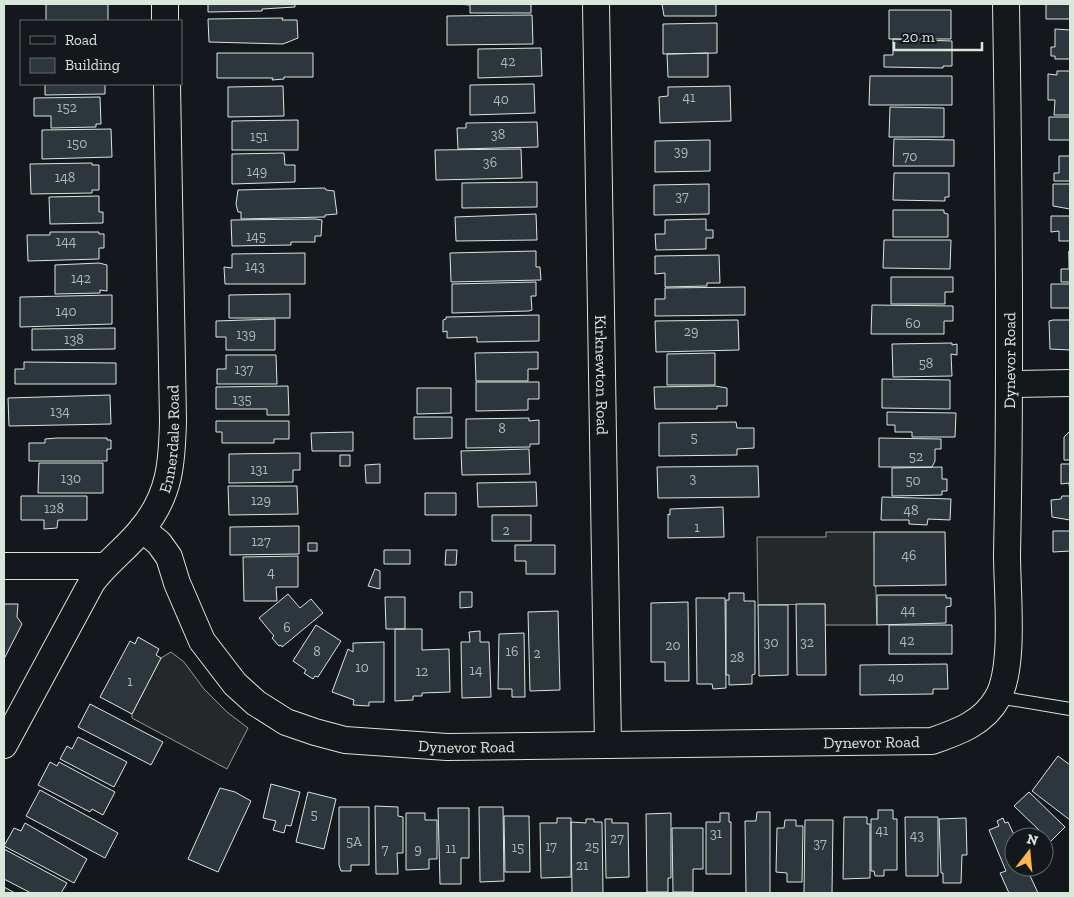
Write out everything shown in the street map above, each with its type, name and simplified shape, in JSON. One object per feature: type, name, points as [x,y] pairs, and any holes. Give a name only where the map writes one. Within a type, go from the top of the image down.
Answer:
[{"type":"street","points":[[165,4],[166,20]]},
{"type":"street","name":"Kirknewton Road","points":[[596,4],[608,746]]},
{"type":"street","name":"Dynevor Road","points":[[142,530],[159,543],[169,556],[177,583],[202,641],[234,684],[256,703],[286,722],[345,740],[447,747],[932,741],[957,732],[978,721],[998,698],[1008,662],[1007,588],[1011,384],[1006,4]]},
{"type":"street","name":"Ennerdale Road","points":[[4,745],[74,612],[104,566],[142,530],[165,493],[172,460],[167,85]]},
{"type":"street","points":[[1011,384],[1070,383]]},
{"type":"street","points":[[4,566],[104,566]]},
{"type":"lane","points":[[998,698],[1070,709]]},
{"type":"shaded area","points":[[826,532],[874,532],[877,625],[825,625],[825,604],[758,605],[757,537],[826,537]]},
{"type":"shaded area","points":[[171,652],[184,662],[204,689],[227,712],[248,728],[227,769],[132,718],[132,714],[161,658]]},
{"type":"building","points":[[46,4],[108,4],[108,20],[46,20]]},
{"type":"building","points":[[208,4],[295,4],[295,7],[262,9],[262,11],[208,12]]},
{"type":"building","points":[[456,4],[531,4],[531,13],[470,13],[470,5]]},
{"type":"building","points":[[662,4],[716,4],[716,16],[664,16]]},
{"type":"building","points":[[1046,4],[1070,4],[1070,19],[1046,19]]},
{"type":"building","points":[[889,10],[951,10],[951,39],[889,39]]},
{"type":"building","points":[[532,15],[533,44],[447,45],[447,16]]},
{"type":"building","points":[[283,18],[282,20],[297,20],[298,38],[283,44],[209,42],[208,19]]},
{"type":"building","points":[[717,23],[717,53],[663,54],[663,24]]},
{"type":"building","points":[[1055,29],[1070,30],[1070,59],[1055,59],[1055,56],[1051,56],[1051,47],[1055,47]]},
{"type":"building","points":[[893,39],[952,41],[952,66],[943,66],[943,68],[884,67],[884,55],[893,55]]},
{"type":"building","points":[[541,48],[542,76],[478,78],[478,49]]},
{"type":"building","points":[[217,53],[313,53],[313,77],[284,77],[284,79],[272,80],[273,78],[217,78]]},
{"type":"building","points":[[708,53],[708,77],[668,77],[667,54]]},
{"type":"building","points":[[1057,71],[1070,71],[1070,115],[1054,115],[1055,100],[1048,100],[1048,74],[1057,75]]},
{"type":"building","points":[[870,76],[952,76],[952,105],[869,105]]},
{"type":"building","points":[[534,84],[535,113],[470,115],[470,85]]},
{"type":"building","points":[[45,85],[105,85],[105,94],[45,95]]},
{"type":"building","points":[[283,86],[284,116],[228,117],[228,87]]},
{"type":"building","points":[[730,86],[731,121],[660,123],[659,97],[668,96],[668,87]]},
{"type":"building","points":[[100,97],[101,124],[96,124],[96,127],[51,128],[51,116],[34,116],[34,98]]},
{"type":"building","points":[[890,107],[944,108],[944,137],[889,137]]},
{"type":"building","points":[[1049,117],[1070,117],[1070,140],[1049,140]]},
{"type":"building","points":[[298,120],[298,150],[232,150],[232,121]]},
{"type":"building","points":[[537,122],[538,147],[458,149],[457,128],[466,128],[466,123]]},
{"type":"building","points":[[111,129],[112,157],[42,159],[42,130]]},
{"type":"building","points":[[894,139],[954,140],[954,166],[893,166]]},
{"type":"building","points":[[710,140],[710,171],[655,172],[655,141]]},
{"type":"building","points":[[521,149],[522,178],[436,180],[435,150]]},
{"type":"building","points":[[284,153],[285,165],[295,165],[295,182],[232,184],[232,154]]},
{"type":"building","points":[[1059,156],[1070,156],[1070,181],[1054,181],[1054,173],[1059,173]]},
{"type":"building","points":[[92,163],[92,165],[99,165],[99,190],[92,190],[92,193],[31,194],[30,164]]},
{"type":"building","points":[[894,173],[949,173],[949,197],[945,197],[945,201],[893,200]]},
{"type":"building","points":[[537,182],[537,207],[462,208],[462,183]]},
{"type":"building","points":[[709,184],[709,214],[654,215],[654,185]]},
{"type":"building","points":[[1053,184],[1070,184],[1070,209],[1053,206]]},
{"type":"building","points":[[325,188],[326,190],[334,191],[337,214],[325,215],[325,217],[241,219],[241,212],[238,212],[236,204],[238,190]]},
{"type":"building","points":[[99,196],[99,212],[103,212],[103,223],[50,224],[49,197]]},
{"type":"building","points":[[893,210],[944,210],[944,213],[948,214],[948,237],[893,237]]},
{"type":"building","points":[[536,214],[537,240],[456,241],[455,217]]},
{"type":"building","points":[[1051,216],[1070,216],[1070,241],[1059,241],[1059,231],[1051,232]]},
{"type":"building","points":[[706,219],[706,230],[713,230],[713,238],[706,238],[706,249],[656,250],[655,234],[665,234],[665,220]]},
{"type":"building","points":[[231,220],[322,220],[321,236],[315,236],[315,242],[291,242],[291,245],[232,246]]},
{"type":"building","points":[[50,232],[99,232],[99,234],[104,234],[104,248],[99,248],[99,259],[28,261],[27,235],[50,235]]},
{"type":"building","points":[[884,240],[951,240],[950,269],[883,268]]},
{"type":"building","points":[[536,251],[536,267],[540,267],[541,280],[451,282],[450,253]]},
{"type":"building","points":[[1069,251],[1070,282],[1061,282],[1061,269],[1069,269]]},
{"type":"building","points":[[305,253],[305,284],[225,284],[224,267],[232,268],[232,254]]},
{"type":"building","points":[[719,255],[720,283],[707,283],[707,286],[665,287],[665,273],[655,274],[655,256]]},
{"type":"building","points":[[99,263],[107,265],[107,291],[100,290],[100,293],[55,294],[55,265]]},
{"type":"building","points":[[891,277],[953,277],[953,292],[945,292],[945,304],[891,304]]},
{"type":"building","points":[[536,282],[536,296],[531,296],[532,310],[452,313],[452,284]]},
{"type":"building","points":[[1051,284],[1070,284],[1070,308],[1051,308]]},
{"type":"building","points":[[745,287],[745,315],[655,316],[655,299],[665,299],[665,288]]},
{"type":"building","points":[[290,294],[290,318],[229,318],[229,295]]},
{"type":"building","points":[[112,295],[112,324],[20,327],[20,297]]},
{"type":"building","points":[[872,305],[953,306],[953,321],[944,321],[944,334],[871,334]]},
{"type":"building","points":[[539,315],[539,341],[477,342],[477,337],[447,338],[447,331],[443,332],[443,320],[446,317]]},
{"type":"building","points":[[275,319],[275,350],[226,350],[226,337],[216,337],[216,321]]},
{"type":"building","points":[[738,320],[739,350],[656,352],[655,321]]},
{"type":"building","points":[[1070,320],[1070,350],[1050,349],[1049,321]]},
{"type":"building","points":[[115,328],[115,349],[32,350],[32,329]]},
{"type":"building","points":[[952,343],[952,345],[957,344],[957,355],[951,354],[952,376],[893,377],[892,344]]},
{"type":"building","points":[[538,352],[538,369],[528,369],[528,381],[476,381],[475,353]]},
{"type":"building","points":[[715,353],[715,385],[667,385],[667,354]]},
{"type":"building","points":[[226,355],[276,355],[277,384],[217,384],[217,369],[226,369]]},
{"type":"building","points":[[24,362],[116,363],[116,384],[15,384],[15,369],[24,369]]},
{"type":"building","points":[[882,379],[950,380],[950,409],[882,408]]},
{"type":"building","points":[[476,382],[539,382],[539,399],[528,399],[528,410],[476,411]]},
{"type":"building","points":[[288,386],[289,415],[267,415],[267,409],[216,409],[216,387]]},
{"type":"building","points":[[715,386],[727,388],[727,406],[717,406],[717,409],[655,409],[654,387]]},
{"type":"building","points":[[417,388],[451,388],[451,413],[417,414]]},
{"type":"building","points":[[110,395],[111,424],[9,426],[8,398]]},
{"type":"building","points":[[887,412],[956,413],[955,437],[912,437],[912,432],[895,432],[895,425],[887,425]]},
{"type":"building","points":[[414,417],[452,417],[452,438],[414,439]]},
{"type":"building","points":[[529,418],[529,421],[539,420],[539,444],[530,444],[530,447],[466,448],[466,419]]},
{"type":"building","points":[[216,421],[289,421],[289,439],[274,439],[274,443],[222,443],[222,432],[216,432]]},
{"type":"building","points":[[736,422],[737,428],[754,428],[754,448],[737,449],[737,455],[659,456],[659,423]]},
{"type":"building","points":[[1070,431],[1070,460],[1064,460],[1064,437]]},
{"type":"building","points":[[353,432],[353,451],[312,451],[311,433]]},
{"type":"building","points":[[107,438],[107,440],[111,440],[111,449],[107,449],[107,461],[29,461],[29,443],[45,443],[45,439]]},
{"type":"building","points":[[879,438],[941,439],[941,449],[935,449],[935,461],[932,467],[879,467]]},
{"type":"building","points":[[529,449],[530,474],[462,475],[461,451]]},
{"type":"building","points":[[300,453],[300,470],[293,470],[293,482],[229,483],[229,454]]},
{"type":"building","points":[[340,455],[350,455],[350,466],[340,466]]},
{"type":"building","points":[[39,463],[103,463],[103,493],[38,493]]},
{"type":"building","points":[[380,464],[380,483],[366,483],[365,465]]},
{"type":"building","points":[[1061,464],[1070,464],[1070,493],[1069,483],[1061,484]]},
{"type":"building","points":[[758,466],[759,497],[658,498],[657,467]]},
{"type":"building","points":[[942,467],[942,479],[947,479],[947,491],[942,491],[942,495],[892,496],[892,468]]},
{"type":"building","points":[[536,482],[537,506],[478,507],[477,483]]},
{"type":"building","points":[[228,486],[297,486],[298,514],[229,515]]},
{"type":"building","points":[[425,493],[456,493],[456,515],[425,515]]},
{"type":"building","points":[[21,496],[87,496],[87,520],[58,520],[57,528],[44,529],[44,520],[21,520]]},
{"type":"building","points":[[1062,496],[1070,496],[1070,520],[1052,517],[1051,500],[1061,499]]},
{"type":"building","points":[[882,497],[951,499],[950,520],[928,519],[927,525],[909,524],[909,520],[881,520]]},
{"type":"building","points":[[723,507],[724,537],[668,538],[668,514],[670,515],[670,509]]},
{"type":"building","points":[[492,515],[531,515],[531,541],[492,541]]},
{"type":"building","points":[[299,526],[299,554],[230,555],[230,527]]},
{"type":"building","points":[[1053,531],[1070,531],[1070,551],[1053,552]]},
{"type":"building","points":[[874,532],[945,532],[946,585],[874,586]]},
{"type":"building","points":[[308,543],[317,543],[317,551],[308,551]]},
{"type":"building","points":[[515,545],[555,545],[555,574],[526,574],[526,561],[515,561]]},
{"type":"building","points":[[384,550],[410,550],[410,564],[384,564]]},
{"type":"building","points":[[446,550],[457,550],[456,565],[445,565]]},
{"type":"building","points":[[298,556],[298,587],[276,587],[277,601],[244,601],[243,557]]},
{"type":"building","points":[[375,569],[380,571],[380,589],[368,586]]},
{"type":"building","points":[[460,592],[472,592],[472,607],[460,608]]},
{"type":"building","points":[[729,593],[744,593],[744,601],[755,601],[755,674],[752,675],[752,684],[729,685],[729,675],[726,675],[726,600],[729,600]]},
{"type":"building","points":[[288,594],[300,608],[311,599],[323,613],[282,647],[272,638],[274,636],[259,618]]},
{"type":"building","points":[[877,595],[946,595],[946,598],[951,598],[951,606],[946,607],[946,623],[877,625]]},
{"type":"building","points":[[385,597],[405,597],[405,629],[386,629]]},
{"type":"building","points":[[696,598],[725,598],[726,688],[713,689],[712,684],[697,684]]},
{"type":"building","points":[[688,602],[689,681],[665,681],[665,662],[651,662],[651,603]]},
{"type":"building","points":[[4,604],[18,604],[17,617],[22,624],[4,659]]},
{"type":"building","points":[[796,604],[825,604],[826,675],[797,675]]},
{"type":"building","points":[[758,605],[788,605],[788,675],[759,676]]},
{"type":"building","points":[[558,611],[560,690],[530,691],[528,612]]},
{"type":"building","points":[[316,625],[341,641],[318,677],[315,676],[313,679],[304,673],[306,670],[293,661]]},
{"type":"building","points":[[889,625],[952,625],[952,654],[889,654]]},
{"type":"building","points":[[395,629],[422,629],[422,650],[449,649],[450,692],[422,693],[422,696],[413,696],[413,700],[395,701]]},
{"type":"building","points":[[480,631],[480,642],[489,642],[491,697],[462,698],[461,642],[470,642],[469,632]]},
{"type":"building","points":[[524,633],[525,697],[512,697],[512,689],[498,689],[499,634]]},
{"type":"building","points":[[138,637],[159,649],[156,655],[161,658],[132,714],[100,697],[130,641],[135,644]]},
{"type":"building","points":[[384,642],[384,702],[369,702],[369,706],[353,705],[354,700],[332,692],[348,649],[353,652],[353,643]]},
{"type":"building","points":[[947,664],[948,689],[933,689],[933,694],[860,695],[860,665]]},
{"type":"building","points":[[90,704],[163,742],[151,765],[78,727]]},
{"type":"building","points":[[78,737],[127,762],[114,787],[60,759],[67,746],[72,749]]},
{"type":"building","points":[[1058,756],[1070,765],[1070,820],[1032,791]]},
{"type":"building","points":[[50,762],[57,766],[59,762],[115,792],[103,815],[92,809],[90,812],[38,785]]},
{"type":"building","points":[[271,784],[300,792],[291,826],[286,825],[284,833],[273,830],[276,821],[263,818]]},
{"type":"building","points":[[220,788],[235,792],[251,801],[218,872],[188,859]]},
{"type":"building","points":[[40,790],[118,833],[105,858],[26,816]]},
{"type":"building","points":[[308,792],[336,799],[324,849],[296,842]]},
{"type":"building","points":[[1029,792],[1065,827],[1054,838],[1054,827],[1036,827],[1014,806]]},
{"type":"building","points":[[375,806],[398,807],[398,816],[403,817],[403,853],[397,853],[398,874],[376,874]]},
{"type":"building","points":[[339,807],[369,807],[369,865],[351,865],[351,871],[341,871],[339,865]]},
{"type":"building","points":[[479,807],[503,807],[504,881],[480,882]]},
{"type":"building","points":[[438,808],[469,808],[469,858],[461,858],[461,884],[440,884]]},
{"type":"building","points":[[878,810],[893,810],[893,819],[897,819],[897,870],[884,870],[884,876],[875,876],[874,871],[871,871],[871,819],[878,819]]},
{"type":"building","points":[[757,812],[770,812],[770,893],[746,893],[745,821],[756,821]]},
{"type":"building","points":[[406,813],[425,813],[425,820],[437,820],[437,859],[429,859],[429,869],[406,870]]},
{"type":"building","points":[[671,813],[671,878],[668,878],[668,892],[647,892],[646,814]]},
{"type":"building","points":[[720,813],[729,813],[729,822],[731,822],[731,874],[706,874],[706,822],[720,822]]},
{"type":"building","points":[[504,816],[529,816],[530,872],[505,872]]},
{"type":"building","points":[[844,817],[867,817],[867,824],[870,824],[870,878],[843,879]]},
{"type":"building","points":[[905,817],[938,817],[938,876],[906,876]]},
{"type":"building","points":[[557,818],[571,818],[571,877],[541,878],[540,823],[557,823]]},
{"type":"building","points":[[966,818],[967,855],[962,855],[961,883],[943,883],[939,819]]},
{"type":"building","points":[[1003,818],[1005,823],[1008,822],[1010,827],[1004,827],[1004,866],[989,830],[999,826],[997,821]]},
{"type":"building","points":[[586,819],[602,822],[603,893],[572,893],[571,822],[586,823]]},
{"type":"building","points":[[605,819],[612,819],[612,823],[628,823],[629,877],[606,878]]},
{"type":"building","points":[[785,820],[796,820],[796,826],[803,826],[802,882],[787,882],[787,873],[776,872],[777,828],[784,828]]},
{"type":"building","points":[[805,820],[833,820],[832,893],[804,893]]},
{"type":"building","points":[[25,823],[87,859],[74,883],[4,846],[14,828],[21,831]]},
{"type":"building","points":[[672,828],[703,828],[703,869],[693,869],[693,892],[673,892]]},
{"type":"building","points":[[4,849],[67,883],[61,893],[31,893],[4,879]]},
{"type":"building","points":[[1004,872],[1004,877],[1031,877],[1038,893],[1009,893],[1000,873]]},
{"type":"building","points":[[4,887],[15,893],[4,893]]}]
